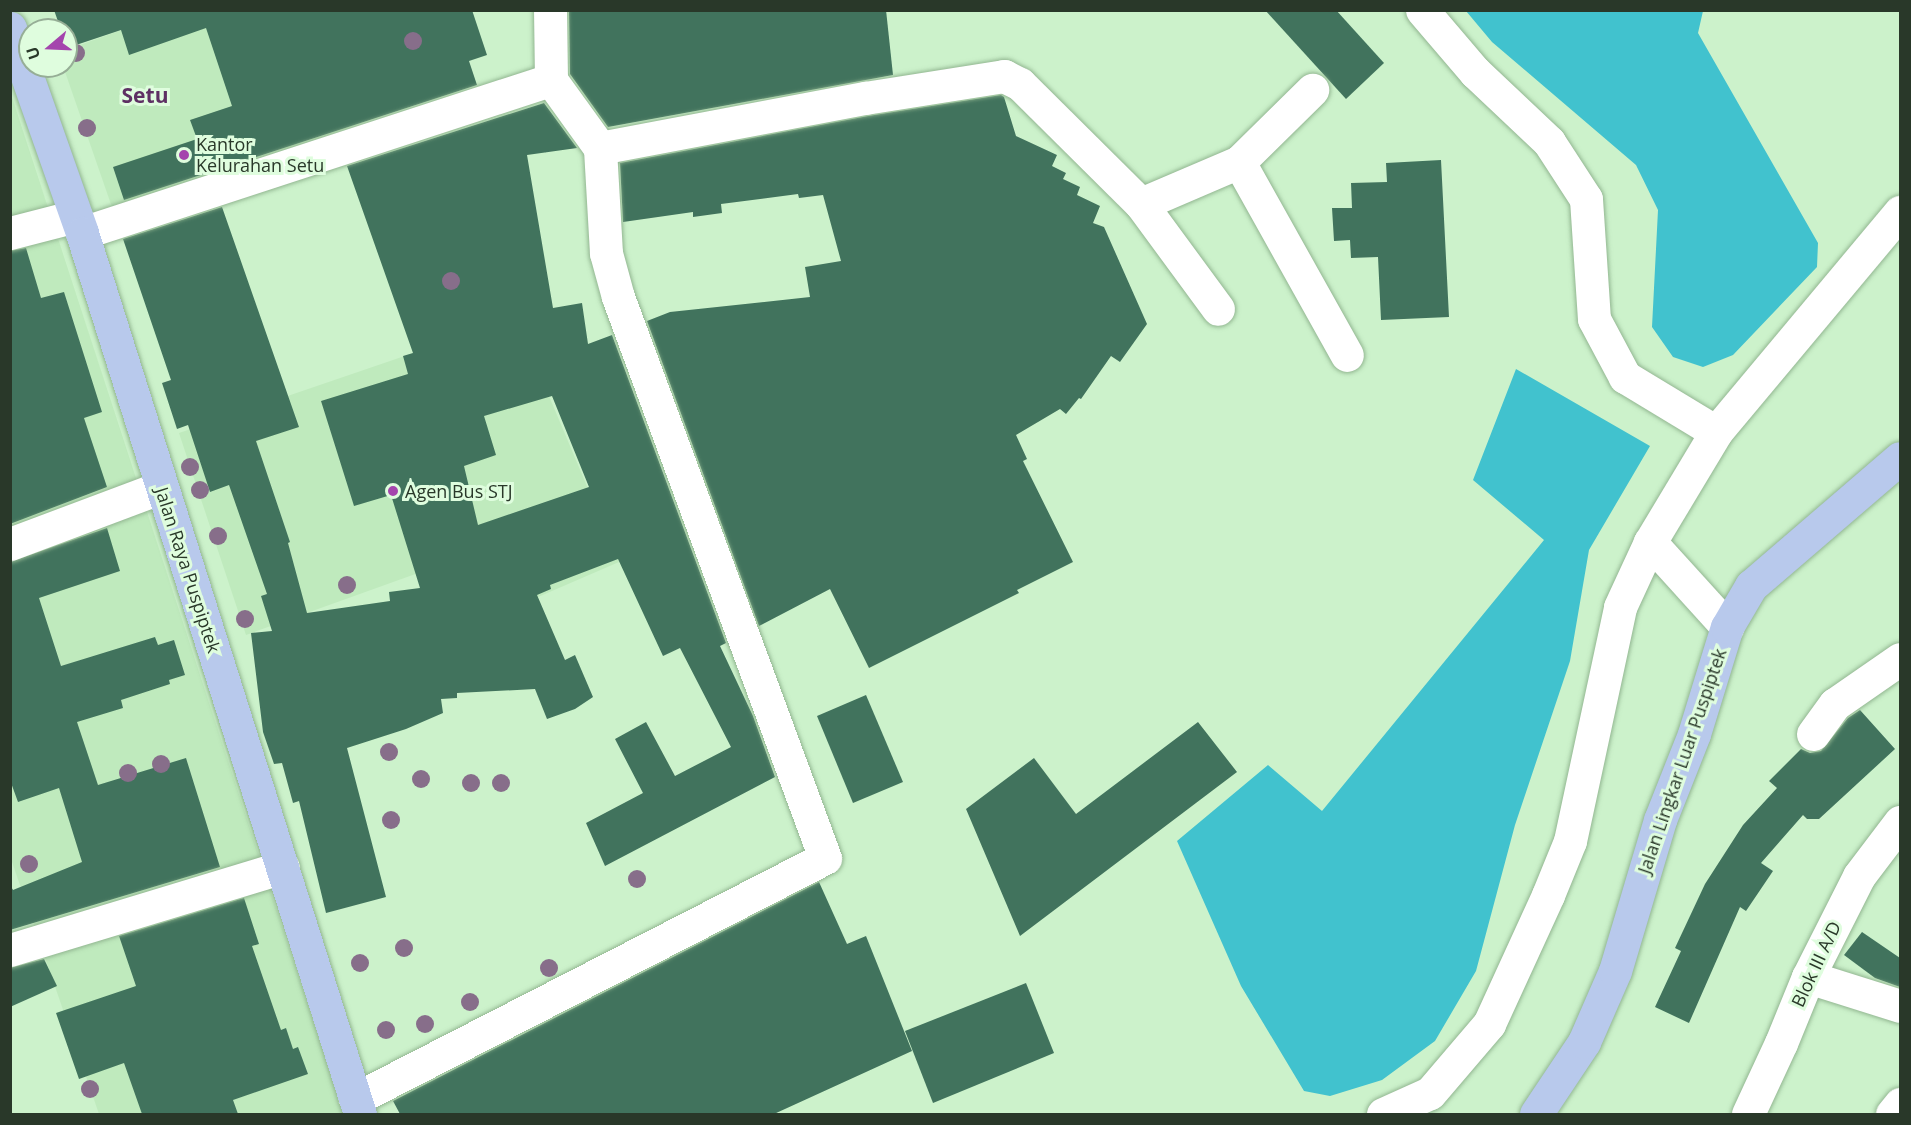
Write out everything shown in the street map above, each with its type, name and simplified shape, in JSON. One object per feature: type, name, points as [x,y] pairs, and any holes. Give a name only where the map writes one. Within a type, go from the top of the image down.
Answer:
[{"type":"main road","name":"Jalan Raya Puspiptek","points":[[10,28],[79,224],[358,1107]]},
{"type":"main road","name":"Jalan Lingkar Luar Puspiptek","points":[[1536,1114],[1584,1042],[1615,971],[1660,820],[1695,734],[1727,627],[1751,586],[1900,459]]},
{"type":"street","points":[[358,1107],[825,858],[618,297],[606,253],[600,148],[551,80],[550,10]]},
{"type":"street","points":[[1422,10],[1475,72],[1550,142],[1586,199],[1594,319],[1625,377],[1716,432]]},
{"type":"street","points":[[600,148],[865,98],[1004,76],[1020,84],[1141,204],[1218,309]]},
{"type":"street","points":[[10,232],[79,224],[551,80]]},
{"type":"street","points":[[1141,204],[1239,162],[1311,90]]},
{"type":"street","points":[[1239,162],[1347,355]]},
{"type":"street","points":[[1383,1114],[1430,1093],[1489,1024],[1570,841],[1620,607],[1650,542],[1716,432],[1900,212]]},
{"type":"street","points":[[10,544],[162,487]]},
{"type":"street","points":[[1650,542],[1727,627]]},
{"type":"street","points":[[1813,734],[1835,704],[1900,659]]},
{"type":"street","name":"Blok III A/D","points":[[1748,1114],[1781,1043],[1808,976],[1858,876],[1900,822]]},
{"type":"street","points":[[10,950],[283,867]]},
{"type":"street","points":[[1808,976],[1900,1006]]},
{"type":"street","points":[[1892,1114],[1900,1104]]},
{"type":"shaded area","name":"Kantor Kelurahan Setu","points":[[401,11],[433,97],[114,213],[67,78],[78,78],[78,46],[141,23]]},
{"type":"shaded area","points":[[10,91],[343,1114],[99,1114],[11,859]]},
{"type":"shaded area","name":"Agen Bus STJ","points":[[516,318],[619,562],[508,610],[485,549],[246,635],[179,433]]},
{"type":"water","points":[[1466,11],[1703,11],[1698,33],[1818,243],[1817,267],[1733,355],[1703,367],[1673,357],[1652,327],[1658,210],[1636,165],[1492,42]]},
{"type":"water","points":[[1516,369],[1650,446],[1589,550],[1570,661],[1515,825],[1476,971],[1435,1041],[1382,1080],[1330,1096],[1304,1091],[1241,986],[1177,841],[1268,765],[1322,811],[1544,540],[1473,480]]},
{"type":"building","name":"Kantor Kelurahan Setu","points":[[54,10],[472,10],[487,55],[469,61],[477,85],[124,200],[113,167],[197,139],[190,120],[232,106],[206,28],[129,55],[121,30],[78,44],[78,18],[57,18]]},
{"type":"building","points":[[569,10],[886,10],[893,75],[608,127],[570,74]]},
{"type":"building","points":[[1265,10],[1336,10],[1384,63],[1346,99]]},
{"type":"building","points":[[1001,95],[1004,97],[1016,136],[1057,155],[1052,166],[1066,173],[1063,179],[1080,187],[1077,195],[1100,206],[1093,223],[1104,227],[1147,324],[1120,362],[1111,356],[1081,399],[1079,398],[1066,414],[1060,409],[1016,435],[1027,459],[1023,461],[1073,562],[1017,590],[1019,593],[869,668],[830,589],[759,626],[647,321],[670,312],[810,297],[805,267],[841,261],[823,195],[799,198],[798,194],[721,204],[722,213],[693,217],[693,212],[623,222],[620,163],[868,116]]},
{"type":"building","points":[[544,103],[577,148],[527,155],[553,308],[582,303],[588,344],[612,335],[726,643],[720,646],[753,716],[775,777],[605,866],[586,823],[643,793],[615,739],[646,722],[675,776],[731,747],[680,648],[663,656],[618,559],[550,585],[551,589],[537,595],[565,660],[575,655],[593,697],[575,709],[547,719],[535,689],[457,693],[457,698],[441,699],[443,713],[406,729],[347,748],[386,897],[326,913],[299,801],[293,803],[282,763],[274,764],[263,732],[251,633],[272,631],[261,596],[267,594],[229,485],[210,492],[188,425],[177,429],[162,383],[171,380],[123,239],[222,207],[299,427],[256,441],[290,542],[288,543],[307,613],[390,601],[389,592],[420,588],[391,495],[354,506],[321,401],[408,374],[403,356],[413,353],[347,166]],"holes":[[[552,396],[589,487],[478,525],[464,466],[496,455],[484,416]]]},
{"type":"building","points":[[1441,160],[1449,317],[1381,320],[1378,257],[1351,258],[1350,240],[1334,241],[1332,208],[1352,208],[1351,183],[1387,182],[1386,163]]},
{"type":"building","points":[[26,248],[41,298],[64,292],[102,412],[84,418],[107,487],[10,524],[10,251]]},
{"type":"building","points":[[107,528],[120,571],[39,598],[61,666],[155,637],[158,645],[174,640],[185,675],[169,680],[170,684],[121,700],[123,708],[77,722],[98,785],[186,758],[220,867],[10,930],[10,885],[13,890],[82,862],[59,788],[18,802],[10,780],[10,562]]},
{"type":"building","points":[[866,695],[903,782],[853,803],[817,716]]},
{"type":"building","points":[[1860,710],[1895,749],[1819,819],[1807,819],[1803,815],[1761,863],[1773,871],[1746,911],[1740,907],[1689,1023],[1655,1007],[1681,951],[1675,948],[1705,884],[1743,825],[1777,788],[1769,781],[1801,749],[1810,753],[1821,751],[1848,718]]},
{"type":"building","points":[[1198,722],[1237,772],[1020,936],[966,809],[1034,758],[1076,814]]},
{"type":"building","points":[[819,882],[847,944],[866,936],[912,1051],[774,1114],[400,1114],[393,1101]]},
{"type":"building","points":[[244,898],[259,944],[252,946],[281,1030],[286,1028],[293,1049],[298,1047],[308,1074],[233,1100],[238,1114],[142,1114],[124,1063],[79,1079],[56,1013],[136,986],[119,936]]},
{"type":"building","points":[[1862,932],[1900,958],[1900,987],[1875,978],[1844,955]]},
{"type":"building","points":[[44,959],[57,986],[10,1007],[10,968]]},
{"type":"building","points":[[1026,983],[1054,1053],[933,1103],[905,1031]]},
{"type":"place","name":"Kantor Kelurahan Setu","points":[[184,155]]},
{"type":"place","name":"Agen Bus STJ","points":[[393,491]]},
{"type":"district","name":"Setu","points":[[145,95]]}]
